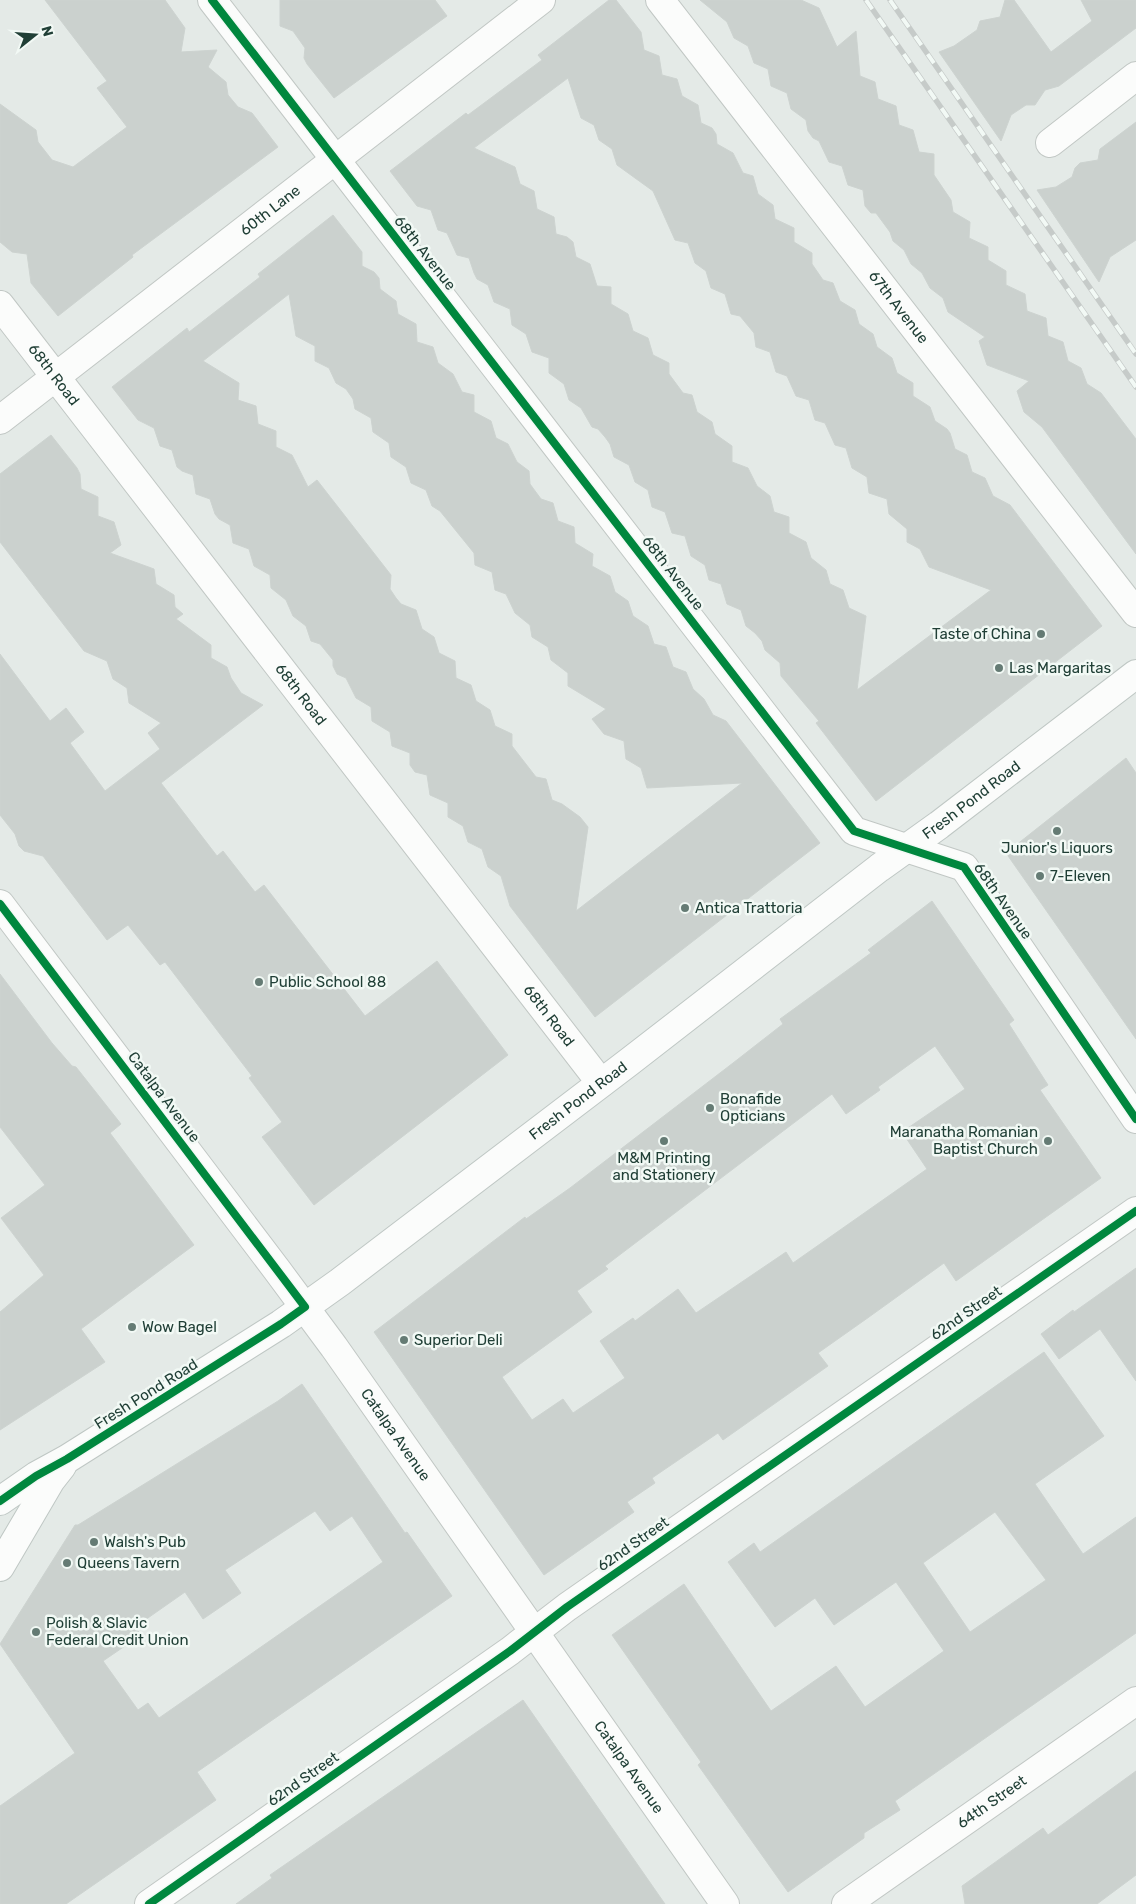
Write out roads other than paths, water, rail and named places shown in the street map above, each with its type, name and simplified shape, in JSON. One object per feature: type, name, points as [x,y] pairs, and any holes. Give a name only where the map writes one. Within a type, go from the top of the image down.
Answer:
[{"type":"street","name":"68th Avenue","points":[[212,0],[854,831],[964,867],[1136,1119]]},
{"type":"street","name":"60th Lane","points":[[0,420],[541,0]]},
{"type":"street","name":"67th Avenue","points":[[660,0],[1136,613]]},
{"type":"street","points":[[1050,143],[1136,76]]},
{"type":"street","name":"68th Road","points":[[0,306],[601,1084]]},
{"type":"street","name":"Fresh Pond Road","points":[[0,1501],[36,1476],[67,1459],[305,1307],[601,1084],[1136,674]]},
{"type":"street","name":"Catalpa Avenue","points":[[0,904],[305,1307],[725,1904]]},
{"type":"street","name":"62nd Street","points":[[149,1904],[567,1607],[1136,1211]]},
{"type":"street","points":[[0,1567],[47,1488],[67,1459]]},
{"type":"street","name":"64th Street","points":[[846,1904],[1136,1701]]},
{"type":"railway","points":[[866,0],[1136,387]]},
{"type":"railway","points":[[890,0],[1136,354]]},
{"type":"place","name":"Taste of China","points":[[1041,634]]},
{"type":"place","name":"Las Margaritas","points":[[999,668]]},
{"type":"place","name":"Junior's Liquors","points":[[1057,831]]},
{"type":"place","name":"7-Eleven","points":[[1040,876]]},
{"type":"place","name":"Antica Trattoria","points":[[685,908]]},
{"type":"place","name":"Public School 88","points":[[259,982]]},
{"type":"place","name":"Bonafide Opticians","points":[[710,1108]]},
{"type":"place","name":"M&M Printing and Stationery","points":[[664,1141]]},
{"type":"place","name":"Maranatha Romanian Baptist Church","points":[[1048,1141]]},
{"type":"place","name":"Wow Bagel","points":[[132,1327]]},
{"type":"place","name":"Superior Deli","points":[[404,1340]]},
{"type":"place","name":"Walsh's Pub","points":[[94,1542]]},
{"type":"place","name":"Queens Tavern","points":[[67,1563]]},
{"type":"place","name":"Polish & Slavic Federal Credit Union","points":[[36,1632]]}]
